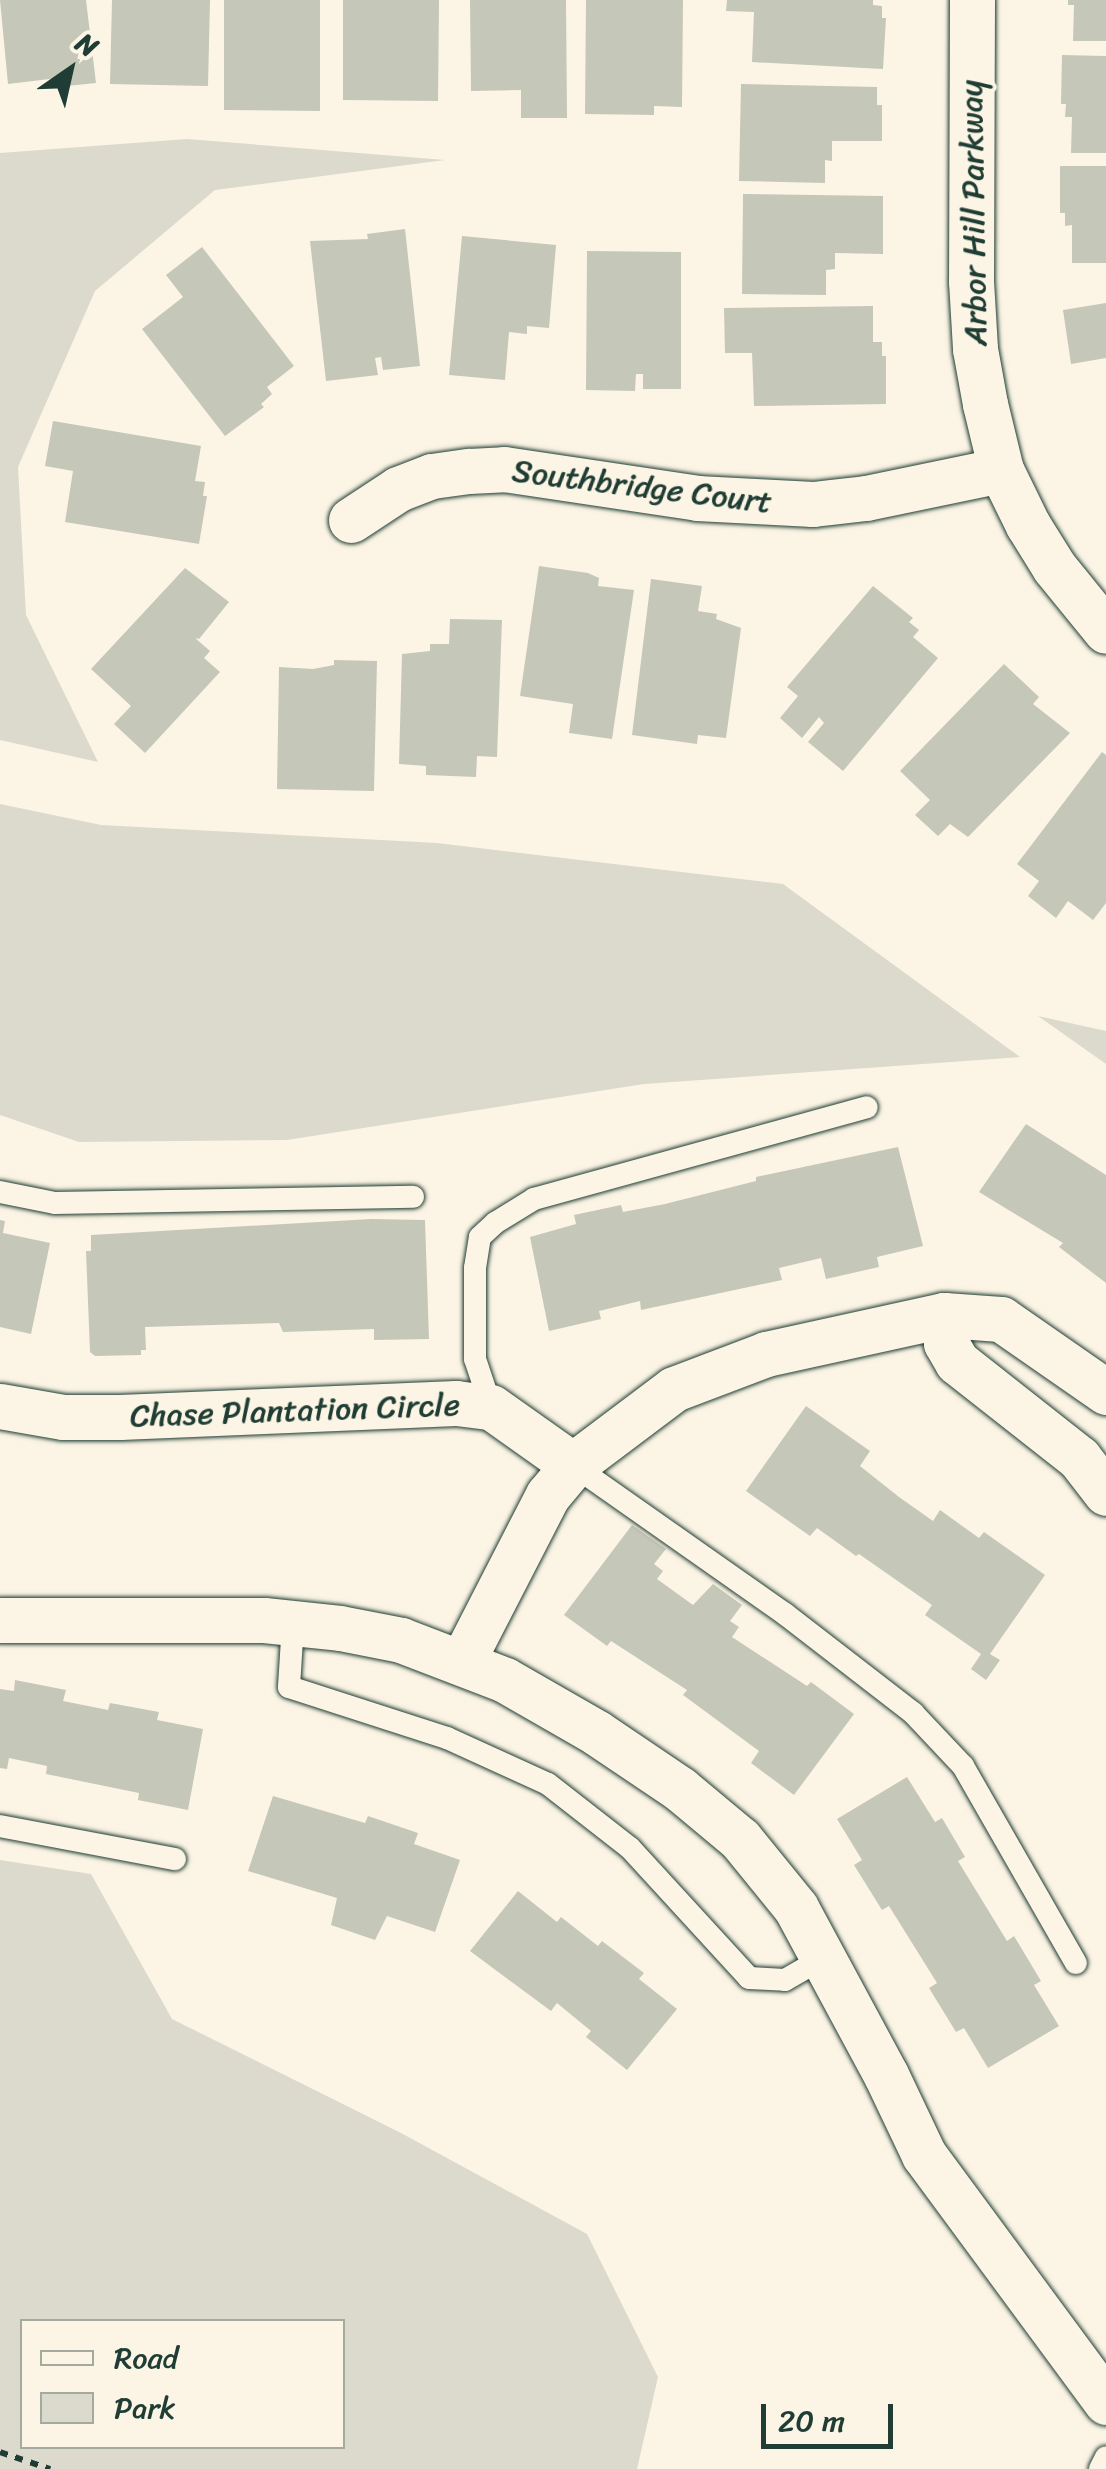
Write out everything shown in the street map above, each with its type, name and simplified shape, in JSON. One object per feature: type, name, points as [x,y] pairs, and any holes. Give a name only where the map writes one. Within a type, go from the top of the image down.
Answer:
[{"type":"street","name":"Arbor Hill Parkway","points":[[972,0],[975,349],[1001,470],[1054,567],[1106,631]]},
{"type":"street","name":"Southbridge Court","points":[[351,520],[398,489],[432,476],[469,471],[504,469],[698,498],[813,504],[866,498],[1001,470]]},
{"type":"street","points":[[944,1315],[946,1343],[957,1362],[1079,1458],[1106,1492]]},
{"type":"street","points":[[462,1662],[548,1496],[573,1465],[674,1388],[766,1354],[944,1315],[1001,1318],[1106,1392]]},
{"type":"street","name":"Chase Plantation Circle","points":[[0,1406],[63,1417],[120,1418],[456,1402],[491,1407],[573,1465]]},
{"type":"street","points":[[0,1620],[293,1624],[401,1640],[504,1680],[597,1733],[680,1789],[740,1839],[796,1908],[924,2155],[1106,2402]]},
{"type":"lane","points":[[491,1407],[475,1360],[475,1268],[480,1237],[495,1223],[534,1199],[867,1107]]},
{"type":"lane","points":[[0,1192],[55,1203],[413,1197]]},
{"type":"lane","points":[[573,1465],[785,1614],[914,1714],[963,1766],[1076,1963]]},
{"type":"lane","points":[[293,1624],[288,1686],[447,1738],[548,1784],[630,1848],[709,1939],[749,1978],[784,1980],[824,1958]]},
{"type":"lane","points":[[0,1826],[175,1860]]},
{"type":"lane","points":[[1100,2469],[1106,2457]]},
{"type":"path","points":[[0,2452],[50,2469]]},
{"type":"green space","points":[[187,139],[445,160],[215,190],[95,291],[18,467],[26,615],[98,762],[0,740],[0,153]]},
{"type":"green space","points":[[0,804],[101,825],[437,843],[783,884],[1020,1057],[644,1084],[287,1140],[79,1142],[0,1115]]},
{"type":"green space","points":[[1038,1016],[1106,1031],[1106,1064]]},
{"type":"green space","points":[[0,1860],[91,1874],[172,2019],[401,2133],[587,2234],[658,2377],[637,2469],[0,2469]]},
{"type":"building","points":[[0,0],[86,0],[96,83],[67,86],[66,77],[8,84]]},
{"type":"building","points":[[112,0],[210,0],[208,86],[110,84]]},
{"type":"building","points":[[224,0],[320,0],[320,111],[224,110]]},
{"type":"building","points":[[343,0],[439,0],[438,101],[343,100]]},
{"type":"building","points":[[470,0],[566,0],[567,118],[521,118],[521,90],[471,91]]},
{"type":"building","points":[[586,0],[683,0],[682,107],[654,106],[654,115],[585,114]]},
{"type":"building","points":[[727,0],[873,0],[873,5],[882,6],[882,18],[886,18],[883,69],[752,62],[754,12],[726,11]]},
{"type":"building","points":[[1068,0],[1106,0],[1106,41],[1073,41],[1074,5],[1068,5]]},
{"type":"building","points":[[1062,55],[1106,56],[1106,153],[1071,153],[1072,117],[1065,117],[1066,104],[1061,104]]},
{"type":"building","points":[[741,84],[877,87],[877,105],[882,105],[882,141],[832,141],[832,161],[825,160],[825,183],[739,181]]},
{"type":"building","points":[[1060,166],[1106,166],[1106,263],[1072,263],[1072,225],[1065,226],[1065,213],[1060,213]]},
{"type":"building","points":[[743,194],[883,196],[883,254],[835,253],[835,269],[826,270],[826,295],[742,294]]},
{"type":"building","points":[[405,229],[420,366],[383,370],[381,357],[375,358],[378,375],[326,381],[310,241],[368,239],[367,234]]},
{"type":"building","points":[[462,236],[556,245],[549,328],[527,326],[527,334],[509,332],[505,380],[449,375]]},
{"type":"building","points":[[202,247],[294,366],[267,387],[272,394],[261,404],[264,407],[225,436],[142,329],[183,297],[166,275]]},
{"type":"building","points":[[587,251],[681,252],[681,389],[643,389],[643,374],[636,374],[635,391],[586,390]]},
{"type":"building","points":[[1106,303],[1106,358],[1071,364],[1063,310]]},
{"type":"building","points":[[873,306],[873,342],[882,342],[882,356],[886,356],[886,404],[754,406],[752,353],[725,353],[724,308]]},
{"type":"building","points":[[53,421],[201,446],[195,481],[205,482],[203,496],[207,496],[199,544],[65,522],[73,471],[45,466]]},
{"type":"building","points":[[539,566],[588,573],[599,578],[598,586],[634,590],[612,739],[569,733],[573,704],[520,696]]},
{"type":"building","points":[[185,568],[229,602],[199,639],[195,638],[210,651],[204,658],[220,672],[145,753],[114,724],[131,706],[91,669]]},
{"type":"building","points":[[651,579],[702,586],[698,611],[717,614],[716,619],[741,628],[726,738],[698,735],[697,744],[632,735]]},
{"type":"building","points":[[873,586],[913,618],[909,622],[919,630],[913,637],[938,658],[843,771],[808,742],[824,723],[819,717],[802,738],[780,718],[798,696],[787,687]]},
{"type":"building","points":[[450,619],[502,620],[497,757],[477,756],[476,777],[426,775],[426,766],[399,764],[402,654],[430,651],[430,644],[449,644]]},
{"type":"building","points":[[334,660],[377,661],[374,791],[277,789],[279,667],[313,669],[334,665]]},
{"type":"building","points":[[1004,664],[1039,697],[1033,704],[1070,733],[968,837],[950,824],[938,836],[915,815],[930,800],[900,771]]},
{"type":"building","points":[[1102,752],[1106,755],[1106,903],[1093,920],[1068,901],[1056,918],[1028,896],[1039,881],[1017,864]]},
{"type":"building","points":[[1026,1124],[1106,1175],[1106,1283],[1059,1247],[1063,1243],[979,1192]]},
{"type":"building","points":[[898,1147],[923,1246],[877,1257],[879,1267],[826,1279],[821,1258],[779,1268],[782,1280],[641,1310],[640,1301],[599,1311],[601,1319],[549,1331],[530,1237],[576,1224],[574,1215],[621,1205],[623,1212],[665,1204],[756,1181],[756,1177]]},
{"type":"building","points":[[371,1219],[425,1220],[429,1339],[374,1340],[374,1329],[283,1332],[279,1323],[145,1327],[146,1350],[141,1350],[141,1355],[95,1356],[90,1352],[86,1251],[91,1251],[91,1235]]},
{"type":"building","points":[[0,1220],[5,1221],[3,1233],[50,1243],[31,1334],[0,1327]]},
{"type":"building","points":[[806,1406],[870,1451],[860,1466],[899,1497],[933,1521],[940,1510],[979,1538],[984,1532],[1045,1575],[990,1654],[1000,1660],[986,1680],[971,1669],[981,1654],[925,1615],[932,1605],[817,1528],[810,1536],[746,1491]]},
{"type":"building","points":[[632,1525],[666,1549],[654,1564],[663,1571],[657,1579],[693,1605],[713,1584],[742,1605],[730,1621],[739,1627],[732,1637],[807,1686],[811,1682],[854,1714],[794,1795],[751,1763],[759,1751],[683,1695],[687,1690],[611,1641],[607,1646],[564,1615]]},
{"type":"building","points":[[15,1680],[66,1690],[63,1701],[108,1710],[110,1703],[159,1712],[157,1720],[203,1729],[188,1810],[138,1800],[139,1793],[46,1774],[47,1766],[9,1758],[7,1769],[0,1768],[0,1689],[14,1691]]},
{"type":"building","points":[[907,1777],[935,1822],[942,1818],[965,1857],[958,1861],[1007,1941],[1014,1936],[1041,1981],[1034,1985],[1059,2026],[988,2068],[964,2028],[956,2032],[929,1988],[937,1983],[889,1906],[882,1910],[854,1865],[862,1860],[837,1819]]},
{"type":"building","points":[[273,1796],[365,1823],[368,1816],[418,1833],[414,1844],[460,1860],[435,1932],[387,1916],[375,1940],[331,1925],[337,1898],[248,1871]]},
{"type":"building","points":[[518,1891],[557,1922],[561,1917],[598,1946],[602,1941],[644,1973],[639,1979],[677,2009],[627,2070],[586,2037],[591,2031],[557,2003],[551,2011],[470,1951]]}]
